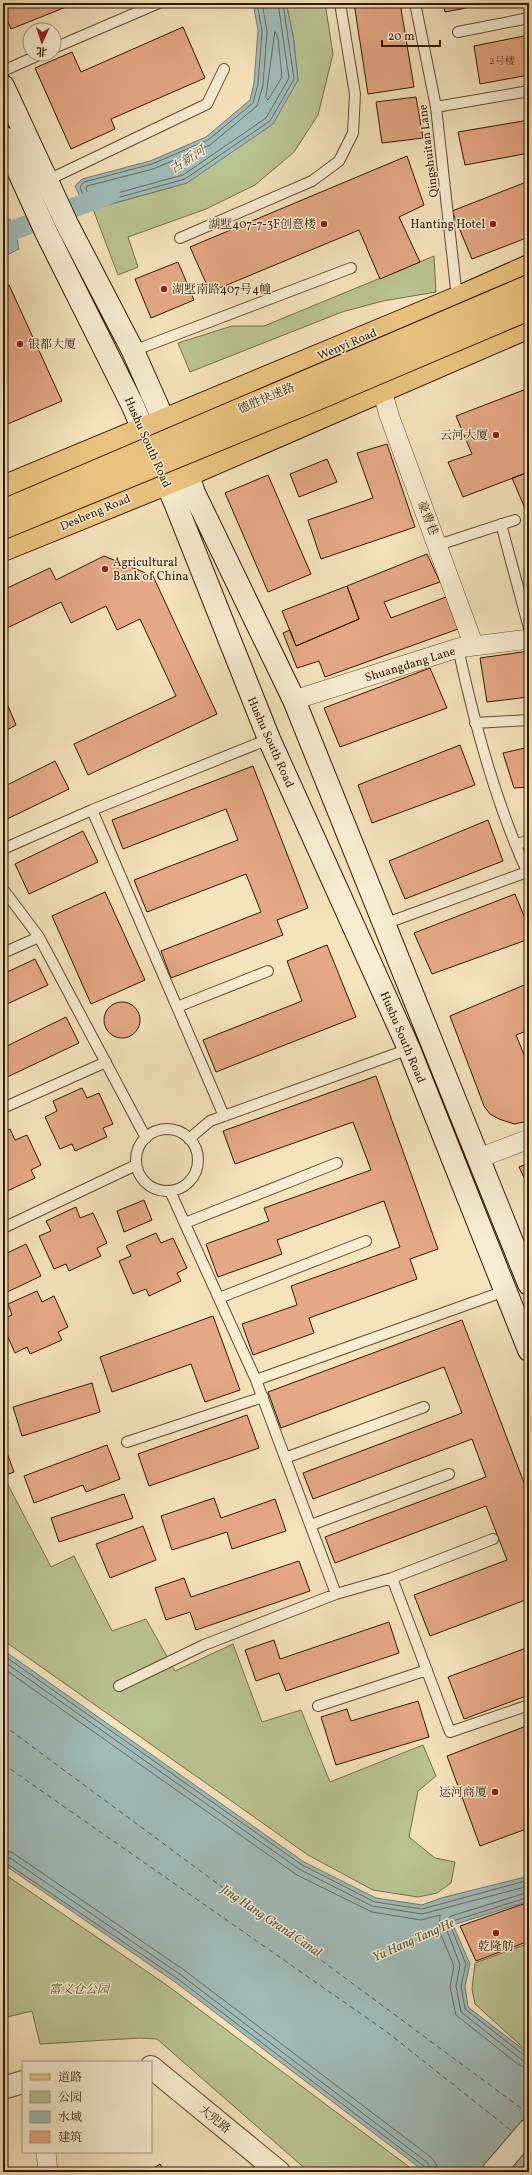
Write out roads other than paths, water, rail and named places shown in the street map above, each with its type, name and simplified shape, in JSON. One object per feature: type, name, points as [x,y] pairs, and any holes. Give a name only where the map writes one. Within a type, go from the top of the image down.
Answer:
[{"type":"main road","name":"Hushu South Road","points":[[3,86],[38,185],[46,232],[132,404],[269,739],[409,1049],[529,1350]]},
{"type":"main road","name":"Hushu South Road","points":[[3,137],[67,224],[133,351],[165,421],[194,493],[294,700],[527,1275]]},
{"type":"main road","name":"Wenyi Road","points":[[165,421],[457,298],[529,266]]},
{"type":"main road","name":"德胜快速路","points":[[3,511],[529,286]]},
{"type":"main road","name":"德胜快速路","points":[[3,528],[317,400],[529,309]]},
{"type":"main road","points":[[188,475],[529,327]]},
{"type":"main road","points":[[3,487],[165,421]]},
{"type":"main road","name":"Desheng Road","points":[[3,550],[165,483],[188,475]]},
{"type":"main road","name":"大兜路","points":[[152,2068],[279,2172]]},
{"type":"main road","points":[[3,2088],[22,2082]]},
{"type":"main road","points":[[494,2172],[529,2130]]},
{"type":"street","name":"豪曹巷","points":[[382,390],[389,415],[438,545],[466,647]]},
{"type":"street","name":"Shuangdang Lane","points":[[294,700],[466,647],[529,639]]},
{"type":"street","points":[[479,1158],[529,1139]]},
{"type":"street","points":[[46,2153],[48,2172]]},
{"type":"lane","points":[[62,45],[159,3]]},
{"type":"lane","points":[[180,238],[312,181],[339,160],[353,133],[355,94],[340,3]]},
{"type":"lane","name":"Qingshuitan Lane","points":[[415,3],[436,108],[457,298]]},
{"type":"lane","points":[[458,32],[529,18]]},
{"type":"lane","points":[[3,71],[23,62]]},
{"type":"lane","points":[[38,185],[207,104],[224,69]]},
{"type":"lane","points":[[436,108],[529,91]]},
{"type":"lane","points":[[133,351],[352,268]]},
{"type":"lane","points":[[438,545],[514,520]]},
{"type":"lane","points":[[501,524],[529,628]]},
{"type":"lane","points":[[384,924],[528,874],[514,844],[475,723],[466,647]]},
{"type":"lane","points":[[475,723],[529,720]]},
{"type":"lane","points":[[3,849],[92,810],[269,739]]},
{"type":"lane","points":[[92,810],[224,1116]]},
{"type":"lane","points":[[514,844],[529,841]]},
{"type":"lane","points":[[3,889],[39,937],[146,1138]]},
{"type":"lane","points":[[3,953],[39,937]]},
{"type":"lane","points":[[177,1007],[268,971]]},
{"type":"lane","points":[[189,1139],[210,1121],[409,1049]]},
{"type":"lane","points":[[3,1108],[106,1062]]},
{"type":"lane","points":[[163,1130],[181,1133],[189,1139],[195,1147],[197,1156],[197,1166],[194,1175],[183,1186],[170,1191],[161,1190],[148,1185],[139,1174],[136,1165],[136,1155],[146,1138],[154,1132],[163,1130]]},
{"type":"lane","points":[[185,1223],[337,1163]]},
{"type":"lane","points":[[3,1228],[136,1165]]},
{"type":"lane","points":[[170,1191],[256,1380],[336,1594]]},
{"type":"lane","points":[[219,1298],[366,1241]]},
{"type":"lane","points":[[256,1380],[505,1291]]},
{"type":"lane","points":[[127,1442],[263,1397]]},
{"type":"lane","points":[[286,1458],[424,1407]]},
{"type":"lane","points":[[311,1526],[449,1474]]},
{"type":"lane","points":[[119,1686],[204,1645],[336,1594],[392,1578],[494,1539]]},
{"type":"lane","points":[[392,1578],[450,1732],[529,1705]]},
{"type":"lane","points":[[318,1706],[427,1670]]},
{"type":"water","points":[[253,3],[286,3],[293,35],[298,80],[273,124],[187,183],[93,209],[82,201],[75,186],[82,179],[150,161],[206,137],[250,100],[254,83],[258,30]]},
{"type":"water","points":[[10,219],[16,233],[19,249],[3,257],[3,223]]},
{"type":"water","points":[[3,1650],[304,1862],[376,1898],[422,1905],[441,1898],[529,1876],[529,1901],[453,1925],[470,1964],[465,1986],[468,2007],[529,2054],[529,2172],[425,2172],[175,1982],[3,1864]]},
{"type":"waterway","name":"古新河","points":[[3,234],[110,194]]},
{"type":"place","name":"湖墅407-7-3F创意楼","points":[[324,224]]},
{"type":"place","name":"Hanting Hotel","points":[[493,224]]},
{"type":"place","name":"湖墅南路407号4幢","points":[[164,289]]},
{"type":"place","name":"银都大厦","points":[[20,344]]},
{"type":"place","name":"云河大厦","points":[[496,435]]},
{"type":"place","name":"Agricultural Bank of China","points":[[105,569]]},
{"type":"place","name":"运河商厦","points":[[495,1792]]},
{"type":"place","name":"乾隆舫","points":[[496,1933]]},
{"type":"water label","name":"Jing Hang Grand Canal","points":[[272,1920]]},
{"type":"water label","name":"Yu Hang Tang He","points":[[413,1939]]},
{"type":"park label","name":"富义仓公园","points":[[79,1989]]}]
